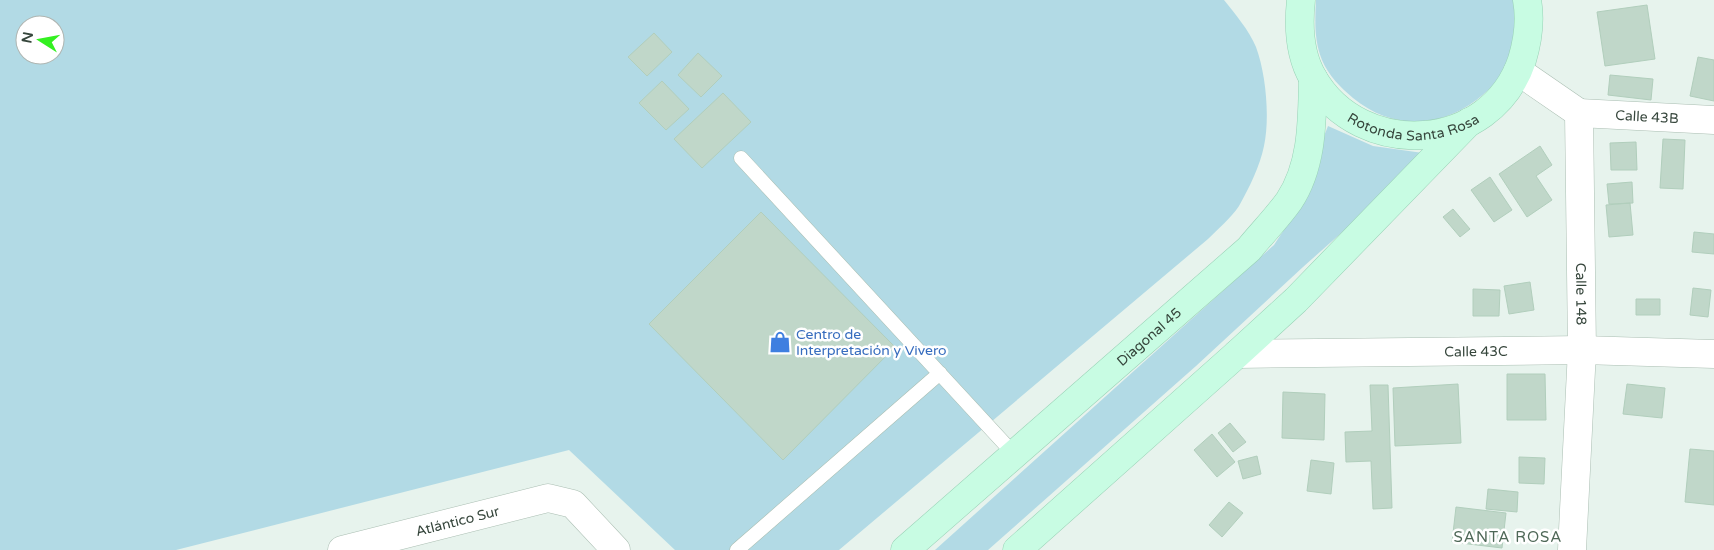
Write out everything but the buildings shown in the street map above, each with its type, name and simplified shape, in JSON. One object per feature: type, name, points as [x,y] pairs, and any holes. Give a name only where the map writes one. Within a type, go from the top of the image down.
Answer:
[{"type":"main road","points":[[1282,0],[1300,12]]},
{"type":"main road","name":"Rotonda Santa Rosa","points":[[1300,12],[1302,51],[1313,78],[1335,106],[1366,126],[1400,136],[1435,135],[1469,122],[1489,109],[1506,91],[1518,70],[1528,42],[1530,13],[1527,0]]},
{"type":"main road","name":"Diagonal 45","points":[[905,550],[1249,249],[1289,201],[1305,167],[1312,127],[1313,78]]},
{"type":"main road","points":[[1017,550],[1296,300],[1469,122]]},
{"type":"street","points":[[1518,70],[1580,114]]},
{"type":"street","name":"Calle 43B","points":[[1580,114],[1714,120]]},
{"type":"street","name":"Calle 148","points":[[1572,550],[1582,350],[1580,114]]},
{"type":"street","name":"Calle 43C","points":[[1237,354],[1582,350],[1714,354]]},
{"type":"street","name":"Atlántico Sur","points":[[342,550],[548,498],[573,504],[616,550]]},
{"type":"lane","points":[[741,158],[1014,454]]},
{"type":"lane","points":[[737,550],[940,373]]},
{"type":"shaded area","points":[[0,0],[1224,0],[1246,28],[1256,47],[1265,83],[1266,135],[1254,177],[1239,206],[1232,215],[1208,239],[839,550],[675,550],[569,450],[176,550],[0,550]]},
{"type":"shaded area","points":[[1316,0],[1515,0],[1516,19],[1512,54],[1497,81],[1470,105],[1437,119],[1402,121],[1369,109],[1353,98],[1331,76],[1319,53],[1316,38]]},
{"type":"shaded area","points":[[1328,126],[1373,146],[1430,154],[1303,267],[1196,366],[988,550],[935,550],[1274,245],[1293,216]]},
{"type":"place","name":"Centro de Interpretación y Vivero","points":[[780,342]]},
{"type":"district","name":"SANTA ROSA","points":[[1508,537]]}]
